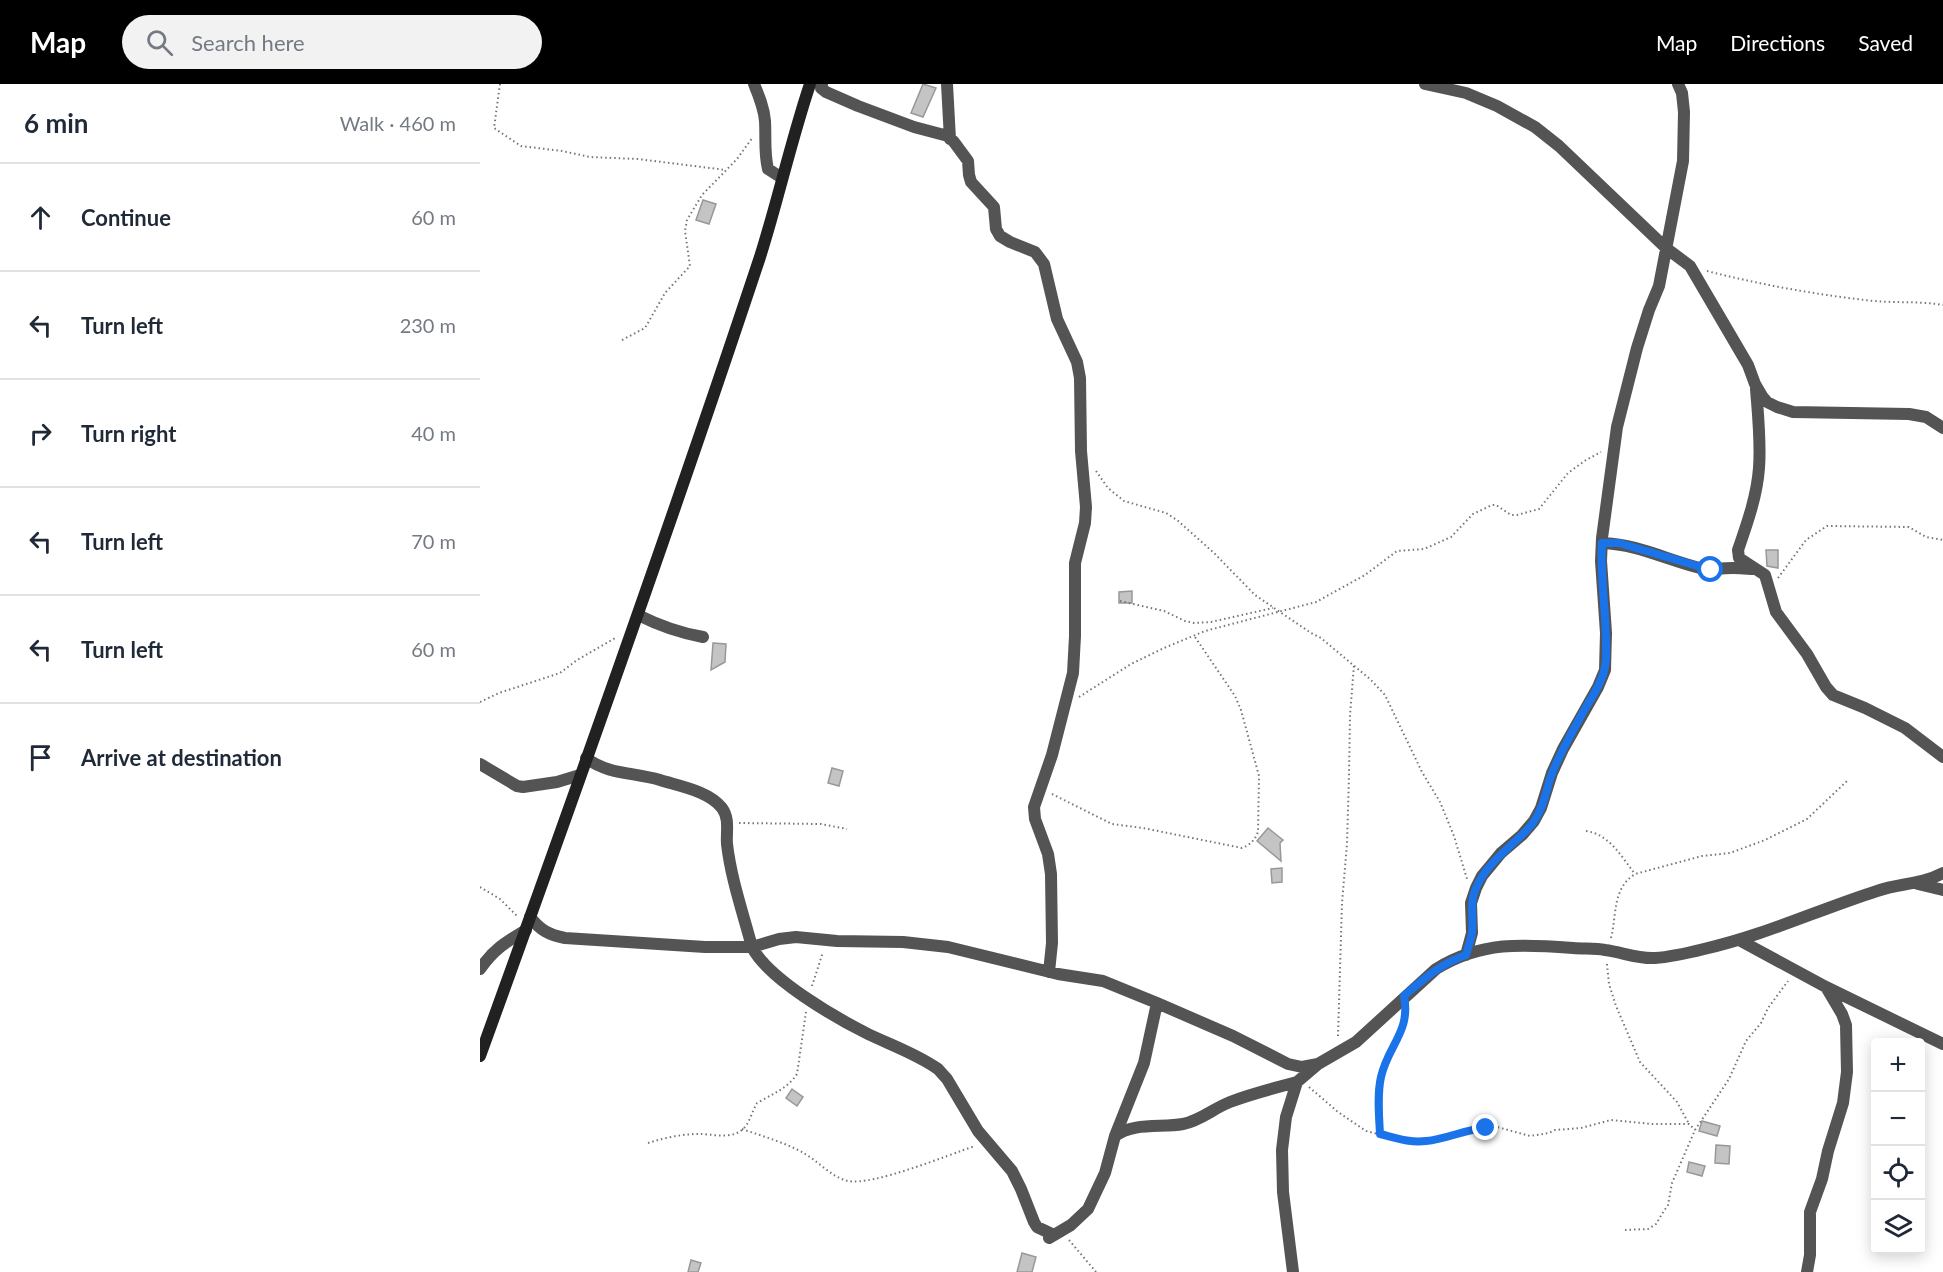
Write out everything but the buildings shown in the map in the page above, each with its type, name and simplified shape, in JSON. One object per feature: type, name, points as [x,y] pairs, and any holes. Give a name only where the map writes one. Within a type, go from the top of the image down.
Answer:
[{"type":"street","points":[[754,84],[761,99],[765,120],[764,154],[768,169],[782,178]]},
{"type":"street","points":[[480,1056],[638,615],[760,256],[792,139],[810,84]]},
{"type":"street","points":[[822,84],[821,88],[834,96],[914,127],[948,136],[968,161],[971,182],[994,207],[996,227],[1000,236],[1035,252],[1044,264],[1057,320],[1076,356],[1079,369],[1081,451],[1086,514],[1076,562],[1076,636],[1073,673],[1034,812],[1050,868],[1052,943],[1049,972]]},
{"type":"street","points":[[947,84],[950,139]]},
{"type":"street","points":[[1425,84],[1476,97],[1535,128],[1559,146],[1666,248],[1690,266],[1767,402],[1793,412],[1909,414],[1926,417],[1943,428]]},
{"type":"street","points":[[1466,955],[1472,933],[1471,903],[1476,888],[1482,876],[1501,854],[1534,821],[1541,808],[1552,773],[1605,670],[1606,633],[1602,543],[1617,427],[1634,358],[1659,286],[1683,161],[1684,112],[1682,93],[1678,84]]},
{"type":"street","points":[[1755,384],[1759,418],[1759,467],[1738,554],[1741,560],[1765,575],[1776,612],[1808,654],[1826,687],[1833,695],[1905,728],[1943,757]]},
{"type":"street","points":[[1602,543],[1619,543],[1711,570],[1736,568],[1758,570]]},
{"type":"street","points":[[638,615],[653,622],[703,637]]},
{"type":"street","points":[[586,758],[599,768],[646,776],[703,795],[717,803],[723,810],[727,822],[727,842],[732,870],[752,947],[764,964],[808,998],[865,1032],[938,1069],[970,1120],[1015,1177],[1037,1227],[1053,1235],[1071,1225],[1088,1209],[1105,1173],[1115,1136],[1144,1063],[1158,1003]]},
{"type":"street","points":[[480,764],[517,786],[523,787],[557,782],[580,775]]},
{"type":"street","points":[[1115,1136],[1135,1128],[1191,1122],[1227,1103],[1298,1080],[1318,1064],[1356,1042],[1436,969],[1448,961],[1466,955],[1506,945],[1528,944],[1607,950],[1635,957],[1655,958],[1683,954],[1741,941],[1878,890],[1917,883],[1943,873]]},
{"type":"street","points":[[1917,883],[1943,890]]},
{"type":"street","points":[[528,924],[552,936],[565,938],[683,945],[752,947],[786,938],[903,942],[948,947],[1049,972],[1103,981],[1233,1036],[1288,1064],[1302,1067],[1318,1064]]},
{"type":"street","points":[[480,969],[500,946],[528,924]]},
{"type":"street","points":[[1741,941],[1826,987],[1943,1044]]},
{"type":"street","points":[[1807,1272],[1810,1255],[1810,1212],[1822,1179],[1843,1103],[1847,1072],[1846,1025],[1826,987]]},
{"type":"street","points":[[1293,1272],[1283,1192],[1282,1150],[1286,1117],[1298,1080]]},
{"type":"path","points":[[500,84],[494,128],[521,146],[596,158],[638,159],[726,170]]},
{"type":"path","points":[[622,340],[645,328],[665,293],[690,266],[685,231],[687,220],[702,195],[737,159],[765,120]]},
{"type":"path","points":[[1690,266],[1754,283],[1848,298],[1943,305]]},
{"type":"path","points":[[1063,707],[1131,664],[1194,636],[1215,628],[1316,602],[1365,575],[1397,550],[1424,549],[1441,543],[1451,537],[1473,514],[1492,505],[1517,515],[1539,509],[1568,473],[1586,460],[1606,449],[1615,447]]},
{"type":"path","points":[[1094,468],[1108,488],[1124,501],[1166,513],[1177,520],[1214,553],[1255,595],[1322,638],[1385,695],[1422,772],[1440,802],[1454,836],[1467,879]]},
{"type":"path","points":[[1769,589],[1806,540],[1813,533],[1827,526],[1909,527],[1926,537],[1943,540]]},
{"type":"path","points":[[1120,601],[1164,611],[1194,623],[1211,622],[1273,608]]},
{"type":"path","points":[[480,702],[499,693],[560,673],[577,660],[633,628]]},
{"type":"path","points":[[1040,792],[1054,795],[1112,824],[1242,848],[1248,846],[1256,838],[1259,776],[1240,710],[1235,696],[1194,636]]},
{"type":"path","points":[[1337,1054],[1342,903],[1347,844],[1350,715],[1354,665]]},
{"type":"path","points":[[1695,1130],[1670,1093],[1640,1062],[1609,984],[1607,950],[1615,925],[1618,892],[1622,884],[1635,874],[1702,856],[1730,854],[1765,840],[1807,819],[1847,781]]},
{"type":"path","points":[[727,822],[758,825],[821,824],[847,829]]},
{"type":"path","points":[[1586,831],[1604,837],[1617,849],[1635,874]]},
{"type":"path","points":[[480,886],[500,899],[514,914],[528,924]]},
{"type":"path","points":[[648,1143],[667,1137],[686,1135],[736,1134],[752,1116],[757,1103],[791,1083],[797,1074],[808,998],[823,952],[823,940]]},
{"type":"path","points":[[1625,1230],[1642,1231],[1656,1224],[1668,1205],[1672,1183],[1695,1130],[1729,1079],[1746,1041],[1761,1023],[1779,991],[1798,970]]},
{"type":"path","points":[[1380,1134],[1380,1079],[1405,1022],[1407,1009],[1404,996]]},
{"type":"path","points":[[1298,1080],[1366,1131],[1409,1142],[1429,1141],[1472,1129],[1497,1127],[1530,1136],[1555,1130],[1581,1128],[1611,1120],[1652,1124],[1689,1124]]},
{"type":"path","points":[[742,1129],[801,1151],[838,1178],[859,1182],[905,1170],[987,1142]]},
{"type":"path","points":[[1053,1235],[1096,1272]]},
{"type":"route","points":[[1486,1128],[1472,1129],[1429,1141],[1409,1142],[1380,1134],[1380,1079],[1405,1022],[1407,1009],[1404,996],[1448,961],[1466,955],[1472,933],[1471,903],[1476,888],[1482,876],[1501,854],[1534,821],[1563,749],[1598,687],[1605,670],[1606,656],[1602,543],[1619,543],[1711,570]]}]
